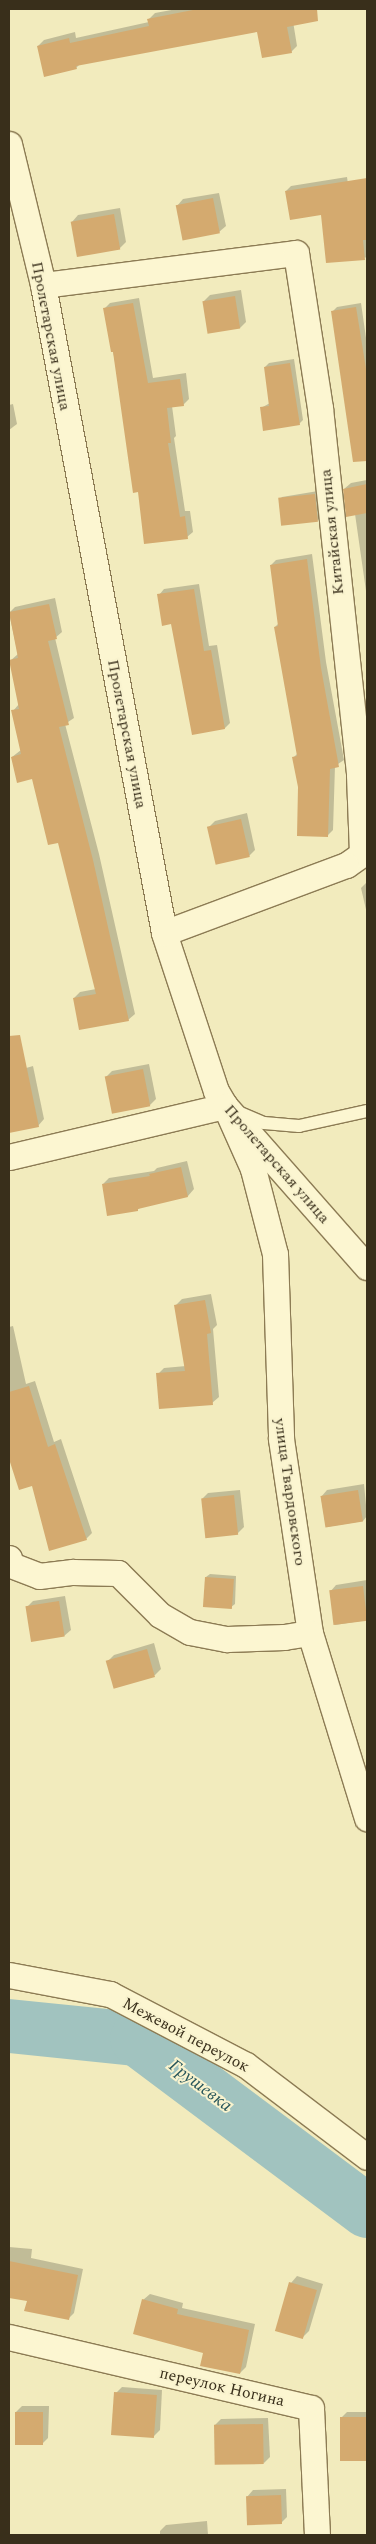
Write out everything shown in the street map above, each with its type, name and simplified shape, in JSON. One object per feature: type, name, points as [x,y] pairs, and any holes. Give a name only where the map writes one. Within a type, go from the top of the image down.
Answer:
[{"type":"street","name":"Пролетарская улица","points":[[9,144],[43,285],[164,933],[216,1090],[225,1106],[367,1268]]},
{"type":"street","name":"Китайская улица","points":[[43,285],[296,253],[320,408],[359,775],[362,854],[346,865],[164,933]]},
{"type":"street","points":[[9,1157],[225,1106]]},
{"type":"street","name":"улица Твардовского","points":[[225,1106],[253,1169],[275,1254],[281,1439],[310,1633],[367,1818]]},
{"type":"street","points":[[9,1558],[11,1566],[39,1576],[73,1572],[118,1573],[160,1615],[190,1632],[227,1639],[284,1637],[310,1633]]},
{"type":"street","name":"Межевой переулок","points":[[9,1975],[110,1994],[246,2065],[367,2157]]},
{"type":"street","name":"переулок Ногина","points":[[9,2337],[311,2408],[317,2535]]},
{"type":"lane","points":[[225,1106],[264,1123],[299,1126],[367,1111]]},
{"type":"building","points":[[198,9],[317,9],[318,21],[287,27],[292,53],[262,58],[257,32],[76,66],[77,69],[44,77],[37,46],[69,38],[70,43],[149,26],[147,19]]},
{"type":"building","points":[[367,178],[367,240],[363,240],[365,260],[326,263],[321,215],[290,220],[285,191]]},
{"type":"building","points":[[213,198],[220,233],[183,241],[176,205]]},
{"type":"building","points":[[114,214],[120,249],[77,257],[71,222]]},
{"type":"building","points":[[235,296],[240,329],[208,334],[202,301]]},
{"type":"building","points":[[133,303],[148,383],[180,379],[184,406],[167,408],[171,443],[168,443],[180,517],[185,516],[188,539],[144,544],[138,492],[133,493],[113,352],[111,352],[103,308]]},
{"type":"building","points":[[356,307],[367,375],[367,461],[353,462],[331,311]]},
{"type":"building","points":[[290,363],[300,425],[263,431],[260,407],[269,406],[264,367]]},
{"type":"building","points":[[367,484],[367,513],[346,517],[343,489]]},
{"type":"building","points":[[315,494],[318,522],[281,526],[278,498]]},
{"type":"building","points":[[307,559],[321,668],[339,767],[330,769],[328,837],[297,836],[298,787],[292,757],[297,756],[274,627],[278,626],[270,565]]},
{"type":"building","points":[[194,589],[204,651],[211,650],[225,729],[192,735],[171,624],[162,626],[157,594]]},
{"type":"building","points":[[49,604],[57,639],[48,641],[69,725],[59,727],[93,860],[129,1021],[79,1030],[73,998],[96,994],[58,843],[48,845],[32,779],[17,783],[11,757],[21,754],[11,710],[19,709],[9,660],[18,658],[9,612]]},
{"type":"building","points":[[241,819],[250,857],[216,865],[207,827]]},
{"type":"building","points":[[20,1035],[39,1127],[9,1133],[9,1036]]},
{"type":"building","points":[[143,1069],[150,1106],[112,1114],[105,1076]]},
{"type":"building","points":[[181,1167],[188,1197],[138,1209],[138,1211],[107,1216],[102,1184],[150,1176],[149,1174]]},
{"type":"building","points":[[205,1300],[211,1333],[207,1334],[213,1405],[159,1409],[156,1373],[185,1371],[174,1305]]},
{"type":"building","points":[[29,1386],[48,1447],[55,1444],[87,1540],[49,1551],[32,1486],[19,1490],[9,1459],[9,1392]]},
{"type":"building","points":[[358,1490],[363,1522],[325,1528],[320,1496]]},
{"type":"building","points":[[234,1495],[238,1535],[205,1538],[201,1498]]},
{"type":"building","points":[[205,1577],[234,1579],[232,1609],[203,1607]]},
{"type":"building","points":[[363,1586],[367,1621],[334,1625],[329,1590]]},
{"type":"building","points":[[59,1601],[65,1637],[31,1642],[25,1606]]},
{"type":"building","points":[[147,1649],[155,1677],[114,1689],[106,1661]]},
{"type":"building","points":[[9,2261],[78,2275],[69,2320],[24,2311],[27,2301],[9,2298]]},
{"type":"building","points":[[289,2282],[317,2290],[303,2339],[275,2331]]},
{"type":"building","points":[[142,2299],[178,2309],[177,2314],[249,2330],[240,2374],[200,2366],[203,2353],[133,2334]]},
{"type":"building","points":[[114,2392],[157,2395],[154,2438],[111,2435]]},
{"type":"building","points":[[15,2412],[43,2412],[43,2445],[15,2445]]},
{"type":"building","points":[[340,2417],[367,2417],[367,2461],[340,2461]]},
{"type":"building","points":[[263,2424],[264,2464],[215,2465],[214,2425]]},
{"type":"building","points":[[281,2495],[282,2524],[247,2525],[246,2496]]},
{"type":"waterway","name":"Грушевка","points":[[9,2026],[137,2039],[367,2211]]}]
